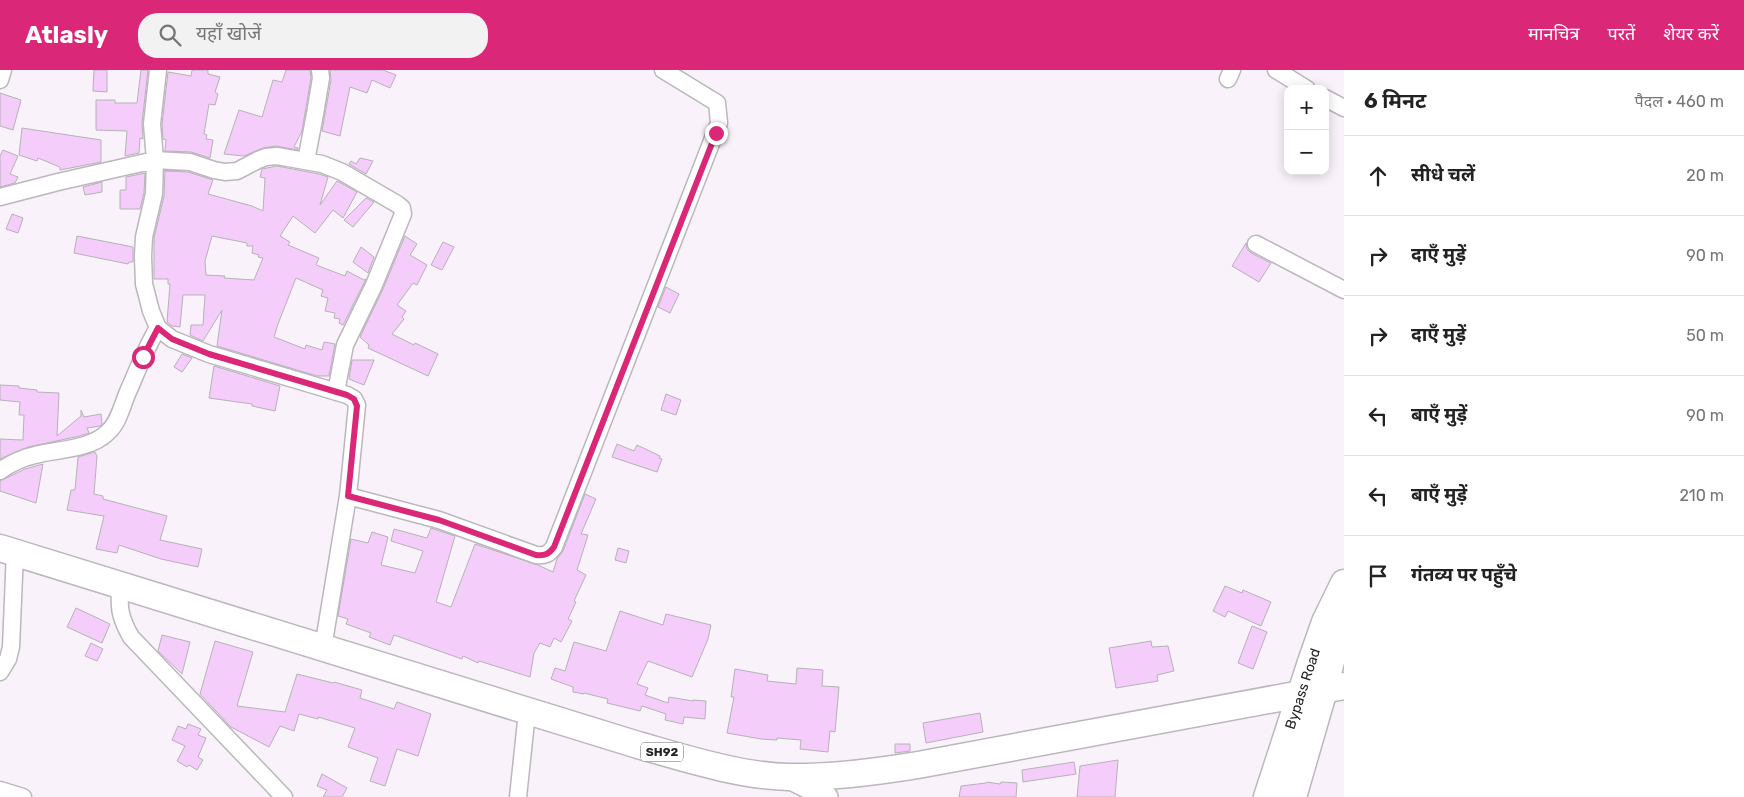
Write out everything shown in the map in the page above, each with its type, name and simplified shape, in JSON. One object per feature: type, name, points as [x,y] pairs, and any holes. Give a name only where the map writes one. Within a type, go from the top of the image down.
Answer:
[{"type":"main road","name":"SH92","points":[[8,550],[527,712],[696,761],[735,770],[787,777],[863,773],[918,766],[1323,690]]},
{"type":"main road","name":"Bypass Road","points":[[1267,797],[1323,690],[1325,622],[1344,583]]},
{"type":"main road","name":"Bypass Road","points":[[1293,797],[1331,661],[1344,624]]},
{"type":"street","points":[[0,80],[3,70]]},
{"type":"street","points":[[158,70],[152,124],[155,160],[154,194],[144,237],[142,256],[144,284],[151,311],[158,328],[172,339],[209,354],[336,392],[354,399],[357,406],[348,496],[322,648]]},
{"type":"street","points":[[306,161],[321,78],[320,70]]},
{"type":"street","points":[[348,496],[439,520],[536,555],[543,556],[554,547],[719,123],[716,103],[663,70]]},
{"type":"street","points":[[1276,70],[1300,85]]},
{"type":"street","points":[[1329,100],[1344,108]]},
{"type":"street","points":[[0,198],[58,182],[155,160],[190,162],[225,172],[237,171],[258,160],[277,156],[322,164],[342,172],[397,204],[402,208],[403,214],[374,284],[345,345],[336,392]]},
{"type":"street","points":[[1256,244],[1344,290]]},
{"type":"street","points":[[0,471],[11,463],[33,455],[78,446],[96,440],[109,432],[118,417],[149,342],[158,328]]},
{"type":"street","points":[[0,672],[8,659],[11,647],[8,550]]},
{"type":"street","points":[[120,584],[119,609],[122,622],[131,637],[284,797]]},
{"type":"street","points":[[518,797],[527,712]]},
{"type":"street","points":[[787,777],[827,797]]},
{"type":"street","points":[[0,790],[23,797]]},
{"type":"building","points":[[94,70],[107,70],[107,92],[93,91]]},
{"type":"building","points":[[141,70],[148,70],[142,123],[143,139],[140,138],[139,153],[125,156],[127,131],[96,130],[96,100],[115,100],[115,103],[137,103]]},
{"type":"building","points":[[192,70],[208,70],[208,74],[220,77],[215,92],[218,94],[215,105],[209,104],[204,134],[207,135],[206,139],[213,140],[210,158],[191,152],[165,151],[166,140],[163,139],[162,124],[168,72],[191,76]]},
{"type":"building","points":[[286,70],[310,70],[311,78],[302,131],[294,147],[298,148],[298,150],[276,146],[263,148],[244,156],[224,154],[239,110],[262,117],[273,80],[282,82]]},
{"type":"building","points":[[330,70],[383,70],[396,75],[390,88],[372,80],[367,93],[350,87],[340,136],[322,131],[331,80]]},
{"type":"building","points":[[0,93],[21,100],[13,130],[0,126]]},
{"type":"building","points":[[22,128],[101,140],[101,162],[60,170],[60,167],[38,158],[37,161],[19,155]]},
{"type":"building","points":[[3,150],[18,156],[10,174],[18,177],[15,183],[0,187],[0,156]]},
{"type":"building","points":[[360,158],[373,161],[366,174],[349,164],[351,161],[356,164]]},
{"type":"building","points":[[277,166],[328,177],[320,205],[337,181],[357,192],[343,218],[333,210],[315,233],[293,216],[280,236],[290,242],[288,245],[319,258],[316,265],[345,276],[347,271],[364,280],[366,279],[343,325],[339,323],[340,319],[334,318],[335,313],[325,311],[328,298],[321,296],[323,290],[296,278],[278,324],[274,337],[305,349],[306,345],[322,350],[324,342],[335,344],[329,376],[317,376],[217,346],[222,310],[203,341],[190,335],[191,325],[203,325],[205,295],[183,295],[180,327],[172,326],[167,322],[170,284],[168,284],[168,279],[154,279],[154,238],[164,196],[165,171],[188,172],[213,180],[208,194],[252,206],[263,211],[265,178],[260,177],[262,169]],"holes":[[[212,236],[247,243],[247,246],[253,246],[252,253],[263,258],[254,280],[206,275],[205,261]]]},
{"type":"building","points":[[145,173],[144,193],[140,209],[120,209],[120,190],[126,190],[126,177]]},
{"type":"building","points":[[102,182],[102,192],[85,195],[83,187]]},
{"type":"building","points":[[366,198],[374,202],[353,227],[344,220]]},
{"type":"building","points":[[12,214],[23,218],[18,233],[6,229]]},
{"type":"building","points":[[77,236],[133,247],[133,262],[128,264],[74,253]]},
{"type":"building","points":[[405,236],[417,244],[410,255],[427,265],[417,285],[413,283],[397,305],[406,311],[402,317],[404,319],[392,334],[438,354],[428,376],[368,348],[369,345],[360,337]]},
{"type":"building","points":[[443,242],[454,247],[442,270],[431,265]]},
{"type":"building","points":[[1246,243],[1247,249],[1251,253],[1271,263],[1259,282],[1232,266]]},
{"type":"building","points":[[361,247],[374,257],[368,273],[353,262]]},
{"type":"building","points":[[666,287],[679,294],[670,313],[658,307]]},
{"type":"building","points":[[182,354],[192,358],[182,372],[174,367]]},
{"type":"building","points":[[352,360],[374,360],[364,385],[349,379]]},
{"type":"building","points":[[214,366],[280,386],[275,411],[252,406],[252,404],[209,398]]},
{"type":"building","points":[[0,385],[19,386],[19,388],[37,390],[37,392],[59,393],[57,436],[81,416],[81,410],[84,417],[101,414],[102,424],[87,428],[89,433],[28,447],[0,459],[0,439],[23,440],[24,415],[19,415],[20,402],[0,400]]},
{"type":"building","points":[[666,394],[681,400],[676,415],[661,410]]},
{"type":"building","points":[[617,444],[634,451],[637,445],[660,456],[659,458],[662,459],[657,472],[612,457]]},
{"type":"building","points":[[95,452],[97,456],[94,494],[103,496],[103,499],[167,516],[160,540],[202,549],[198,567],[161,559],[119,545],[117,553],[96,549],[104,516],[67,510],[71,490],[75,490],[78,457]]},
{"type":"building","points":[[43,464],[36,503],[0,491],[0,481],[25,469]]},
{"type":"building","points":[[585,494],[596,499],[581,534],[588,535],[577,570],[586,575],[568,619],[572,621],[561,642],[554,638],[550,647],[540,643],[534,653],[530,677],[479,661],[478,663],[463,656],[462,659],[394,635],[390,645],[369,637],[371,633],[346,624],[348,619],[338,616],[351,539],[368,543],[372,532],[388,537],[381,565],[415,573],[423,551],[391,541],[394,529],[427,538],[431,528],[455,536],[436,602],[451,607],[475,544],[538,565],[553,572]]},
{"type":"building","points":[[618,548],[629,551],[626,563],[615,560]]},
{"type":"building","points":[[1225,586],[1242,593],[1243,590],[1271,602],[1261,626],[1228,611],[1225,617],[1213,611]]},
{"type":"building","points":[[76,608],[110,624],[102,643],[67,627]]},
{"type":"building","points":[[620,611],[663,625],[666,614],[711,625],[708,639],[692,677],[648,661],[637,684],[648,688],[645,695],[668,703],[669,697],[706,701],[705,719],[684,717],[683,724],[665,720],[666,714],[642,706],[640,711],[607,703],[608,699],[573,692],[573,687],[551,679],[555,668],[565,671],[574,642],[606,651]]},
{"type":"building","points":[[1252,626],[1267,632],[1253,669],[1238,663]]},
{"type":"building","points":[[162,635],[190,642],[182,674],[158,651]]},
{"type":"building","points":[[215,641],[253,652],[237,706],[285,712],[297,674],[334,682],[362,690],[360,698],[394,709],[397,702],[431,714],[418,756],[397,749],[385,786],[370,781],[378,758],[348,747],[355,728],[318,717],[318,719],[299,714],[294,731],[280,726],[269,747],[231,727],[200,694]]},
{"type":"building","points":[[1151,641],[1152,647],[1168,646],[1174,671],[1157,675],[1158,681],[1116,688],[1109,648]]},
{"type":"building","points":[[91,643],[103,649],[97,661],[85,656]]},
{"type":"building","points":[[797,668],[823,670],[822,686],[839,687],[835,732],[830,731],[828,752],[800,749],[801,740],[761,739],[727,733],[734,697],[731,697],[735,669],[768,675],[767,681],[796,684]]},
{"type":"building","points":[[980,713],[983,732],[926,743],[923,723]]},
{"type":"building","points":[[188,724],[201,729],[198,735],[206,738],[198,757],[203,760],[197,770],[177,761],[185,746],[172,740],[178,726],[186,729]]},
{"type":"building","points":[[895,744],[910,744],[910,751],[895,753]]},
{"type":"building","points":[[1118,760],[1115,797],[1077,797],[1080,766]]},
{"type":"building","points":[[1074,762],[1076,774],[1023,782],[1022,770]]},
{"type":"building","points":[[322,774],[347,788],[342,797],[323,797],[327,790],[317,786]]},
{"type":"building","points":[[987,782],[1000,784],[1001,782],[1017,783],[1016,797],[959,797],[961,786]]},
{"type":"route","points":[[143,357],[149,342],[158,328],[172,339],[209,354],[347,395],[354,399],[357,406],[348,496],[439,520],[543,556],[554,547],[716,133]]}]
